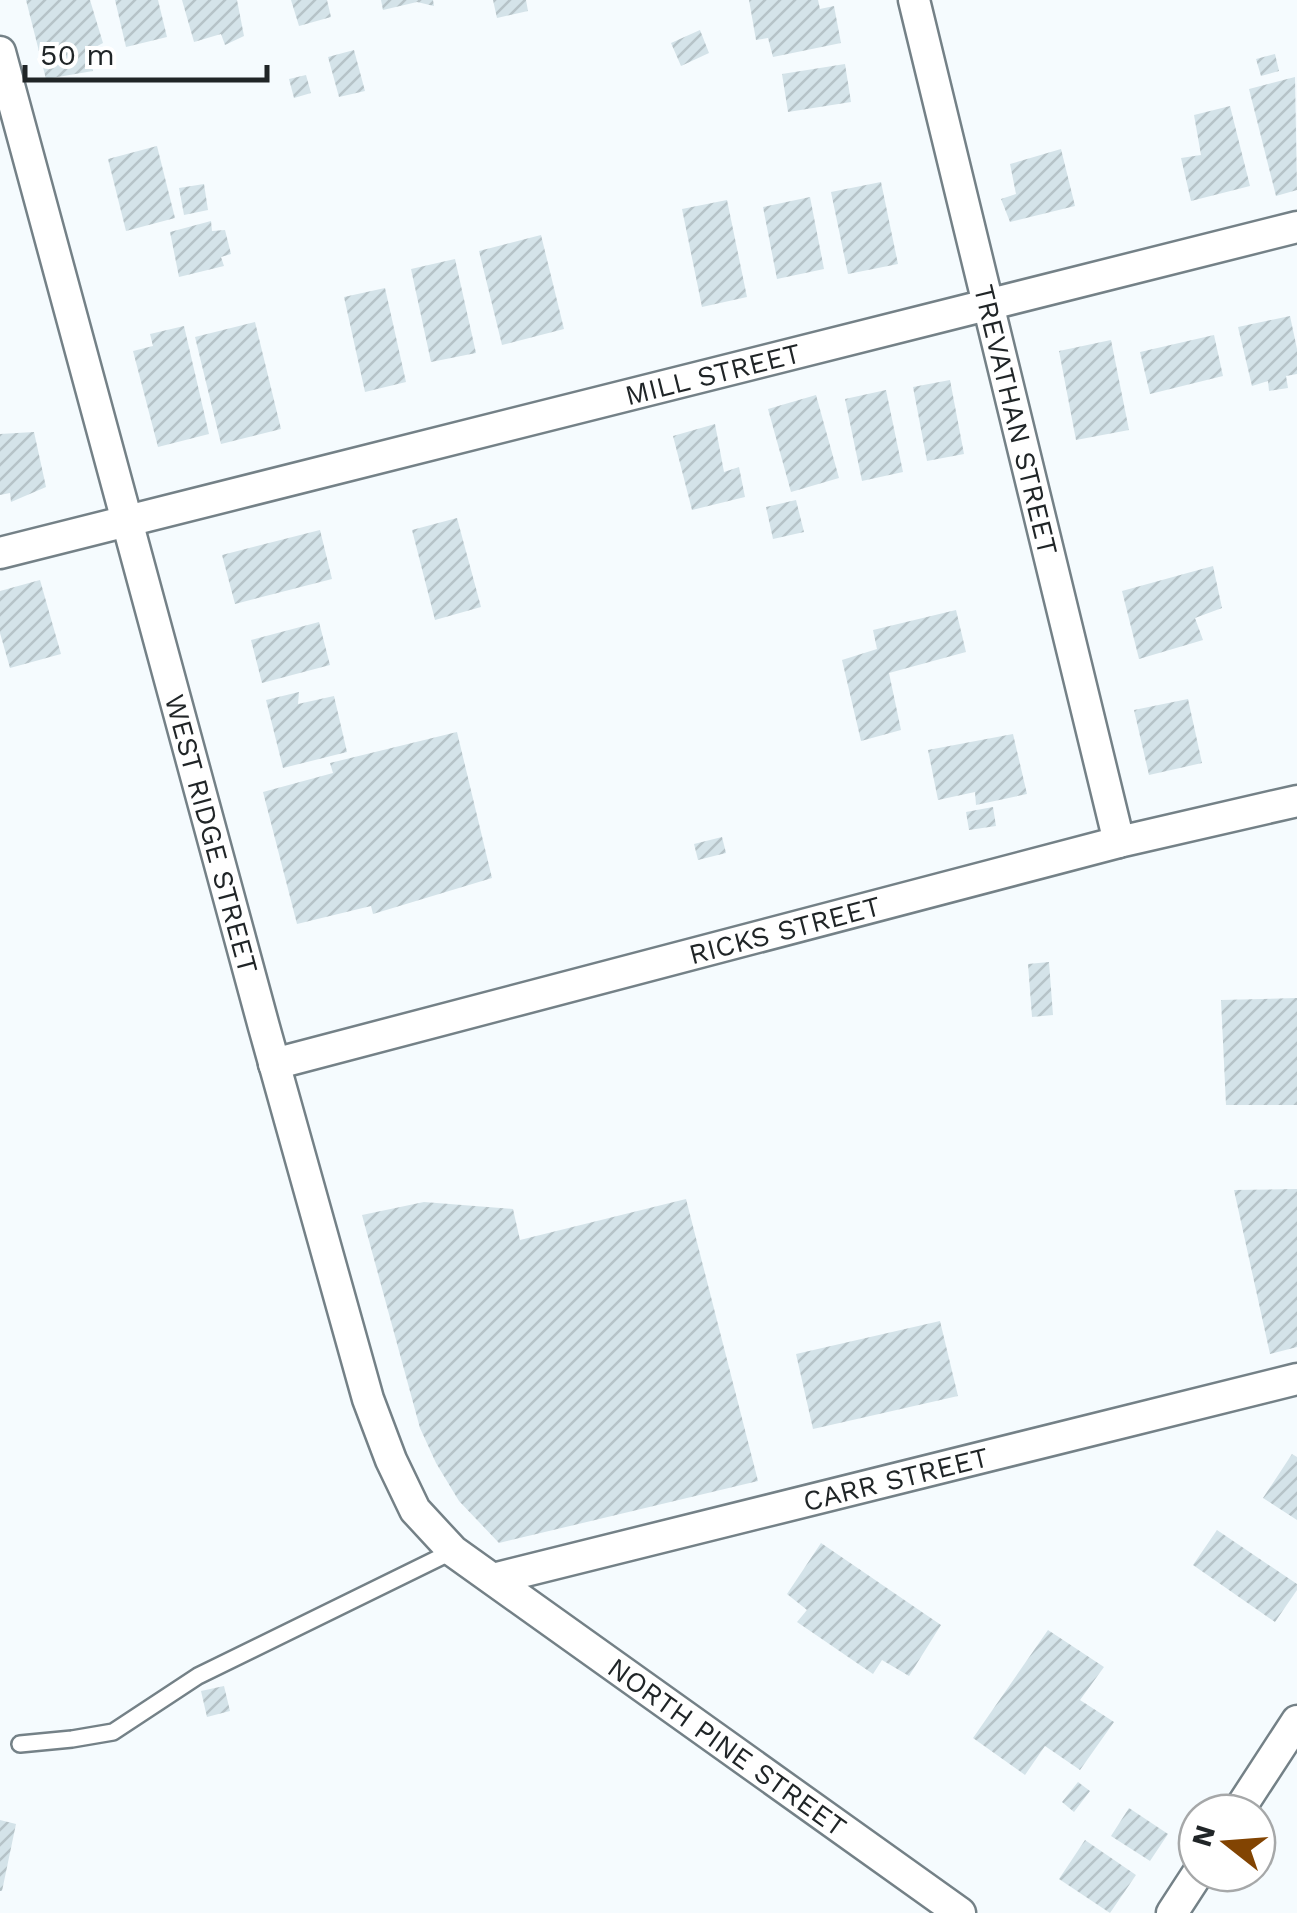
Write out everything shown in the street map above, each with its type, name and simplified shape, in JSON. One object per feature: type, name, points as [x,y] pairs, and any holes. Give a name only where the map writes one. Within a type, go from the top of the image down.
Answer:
[{"type":"street","name":"TREVATHAN STREET","points":[[914,0],[1118,842]]},
{"type":"street","name":"WEST RIDGE STREET","points":[[0,52],[368,1399],[390,1460],[415,1510],[453,1551],[493,1579]]},
{"type":"street","name":"MILL STREET","points":[[0,553],[1297,227]]},
{"type":"street","name":"RICKS STREET","points":[[274,1064],[1118,842],[1297,800]]},
{"type":"street","name":"CARR STREET","points":[[493,1579],[1297,1379]]},
{"type":"street","name":"NORTH PINE STREET","points":[[493,1579],[960,1913]]},
{"type":"street","points":[[1250,1793],[1297,1721]]},
{"type":"lane","points":[[20,1744],[113,1732],[198,1676],[453,1551]]},
{"type":"building","points":[[26,0],[90,0],[103,43],[90,50],[93,71],[46,79]]},
{"type":"building","points":[[115,0],[158,0],[167,37],[126,47]]},
{"type":"building","points":[[182,0],[237,0],[244,36],[225,45],[221,34],[194,42]]},
{"type":"building","points":[[291,0],[327,0],[331,17],[299,26]]},
{"type":"building","points":[[381,0],[433,0],[434,6],[417,2],[383,10]]},
{"type":"building","points":[[493,0],[526,0],[528,11],[497,18]]},
{"type":"building","points":[[749,0],[818,0],[820,9],[834,6],[841,43],[773,57],[768,38],[756,40]]},
{"type":"building","points":[[700,30],[709,53],[681,66],[671,43]]},
{"type":"building","points":[[354,50],[365,91],[339,97],[328,57]]},
{"type":"building","points":[[1275,54],[1279,71],[1261,76],[1256,59]]},
{"type":"building","points":[[845,64],[851,102],[788,112],[782,74]]},
{"type":"building","points":[[306,75],[311,93],[294,98],[289,79]]},
{"type":"building","points":[[1295,77],[1297,190],[1276,196],[1249,89]]},
{"type":"building","points":[[1230,106],[1250,186],[1191,201],[1181,158],[1201,155],[1194,115]]},
{"type":"building","points":[[157,146],[175,218],[126,231],[108,159]]},
{"type":"building","points":[[1061,149],[1075,206],[1010,222],[1001,199],[1016,194],[1010,164]]},
{"type":"building","points":[[881,182],[898,264],[848,274],[831,192]]},
{"type":"building","points":[[204,184],[208,210],[184,215],[179,188]]},
{"type":"building","points":[[810,197],[824,269],[777,279],[763,207]]},
{"type":"building","points":[[727,200],[747,297],[702,307],[682,209]]},
{"type":"building","points":[[211,221],[212,231],[225,230],[231,254],[221,257],[224,266],[179,277],[170,232]]},
{"type":"building","points":[[541,235],[564,329],[502,345],[479,251]]},
{"type":"building","points":[[455,259],[476,353],[431,362],[411,269]]},
{"type":"building","points":[[385,288],[406,382],[365,392],[344,297]]},
{"type":"building","points":[[1290,316],[1297,374],[1286,376],[1288,388],[1269,391],[1268,381],[1252,386],[1238,327]]},
{"type":"building","points":[[255,322],[281,429],[221,444],[195,337]]},
{"type":"building","points":[[184,326],[209,434],[158,447],[133,351],[153,346],[150,334]]},
{"type":"building","points":[[1214,335],[1223,376],[1150,394],[1140,352]]},
{"type":"building","points":[[1111,340],[1129,430],[1076,440],[1059,351]]},
{"type":"building","points":[[950,380],[964,454],[927,461],[913,387]]},
{"type":"building","points":[[886,390],[903,472],[862,481],[845,399]]},
{"type":"building","points":[[816,395],[839,478],[791,492],[768,409]]},
{"type":"building","points":[[715,424],[724,472],[739,467],[745,497],[692,510],[673,436]]},
{"type":"building","points":[[34,432],[46,487],[11,502],[10,493],[0,495],[0,434]]},
{"type":"building","points":[[796,500],[804,532],[773,539],[766,507]]},
{"type":"building","points":[[457,518],[481,607],[435,620],[412,530]]},
{"type":"building","points":[[320,530],[332,579],[235,604],[222,555]]},
{"type":"building","points":[[1213,566],[1222,608],[1195,618],[1203,640],[1139,659],[1122,591]]},
{"type":"building","points":[[40,580],[61,654],[10,668],[0,633],[0,591]]},
{"type":"building","points":[[956,610],[966,652],[889,673],[901,730],[861,741],[842,660],[877,649],[873,630]]},
{"type":"building","points":[[319,622],[330,665],[262,683],[251,640]]},
{"type":"building","points":[[299,692],[298,704],[334,696],[347,752],[283,768],[266,700]]},
{"type":"building","points":[[1188,699],[1202,763],[1149,775],[1134,710]]},
{"type":"building","points":[[457,732],[492,878],[373,914],[371,906],[297,924],[263,792],[333,773],[330,763]]},
{"type":"building","points":[[1013,734],[1027,794],[976,805],[975,792],[938,800],[928,750]]},
{"type":"building","points":[[993,807],[996,826],[969,830],[966,812]]},
{"type":"building","points":[[722,837],[726,853],[698,860],[694,844]]},
{"type":"building","points":[[1049,962],[1053,1015],[1032,1017],[1028,964]]},
{"type":"building","points":[[1297,998],[1297,1105],[1226,1105],[1221,1000]]},
{"type":"building","points":[[1297,1189],[1297,1347],[1270,1354],[1234,1190]]},
{"type":"building","points":[[686,1199],[758,1481],[499,1543],[459,1501],[420,1428],[362,1215],[424,1202],[513,1209],[520,1240]]},
{"type":"building","points":[[940,1321],[958,1396],[813,1429],[796,1354]]},
{"type":"building","points":[[1292,1454],[1297,1457],[1297,1520],[1263,1498]]},
{"type":"building","points":[[1217,1530],[1297,1584],[1297,1590],[1275,1622],[1193,1565]]},
{"type":"building","points":[[821,1543],[941,1625],[909,1676],[882,1660],[873,1674],[797,1622],[807,1610],[787,1594]]},
{"type":"building","points":[[1048,1630],[1104,1667],[1080,1700],[1114,1722],[1080,1770],[1045,1746],[1025,1775],[973,1738]]},
{"type":"building","points":[[224,1686],[230,1711],[207,1717],[201,1691]]},
{"type":"building","points":[[1078,1782],[1090,1791],[1074,1812],[1062,1802]]},
{"type":"building","points":[[1129,1808],[1168,1834],[1150,1861],[1111,1836]]},
{"type":"building","points":[[0,1820],[16,1824],[2,1891],[0,1891]]},
{"type":"building","points":[[1085,1840],[1136,1875],[1110,1913],[1059,1879]]}]
